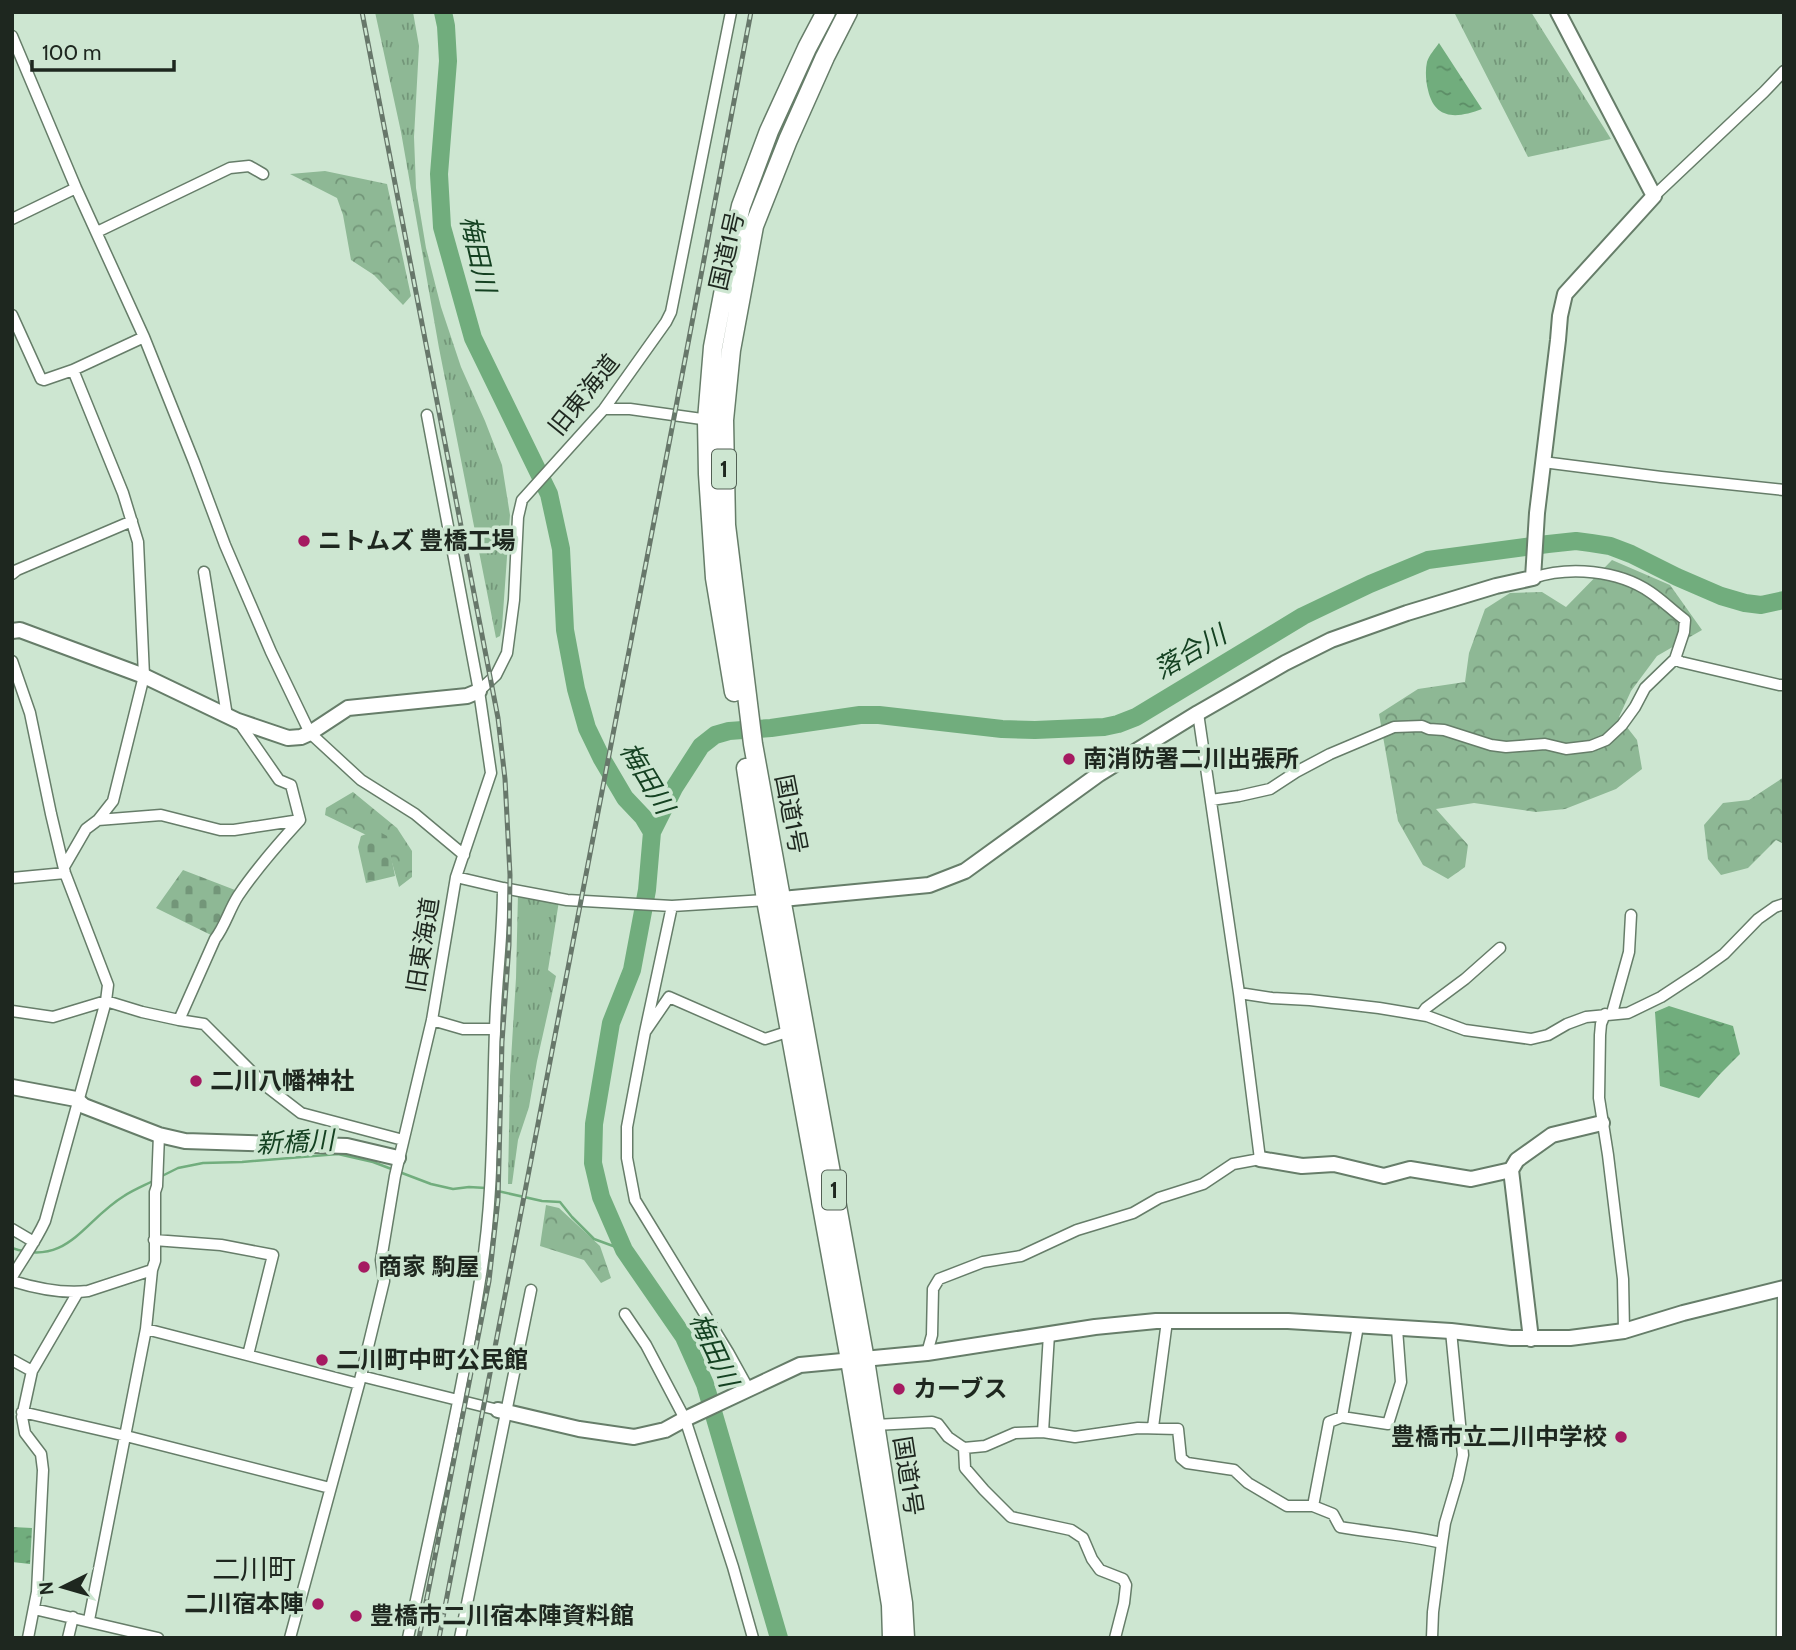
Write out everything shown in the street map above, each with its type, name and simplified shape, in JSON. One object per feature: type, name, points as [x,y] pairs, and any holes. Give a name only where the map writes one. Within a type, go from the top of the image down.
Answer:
[{"type":"highway","name":"国道1号","points":[[716,420],[713,347],[741,206],[769,131],[825,12]]},
{"type":"highway","name":"国道1号","points":[[848,12],[788,140],[754,226],[708,474],[715,578],[743,714],[858,1360],[891,1605],[892,1638]]},
{"type":"highway","name":"国道1号","points":[[774,900],[790,1031],[858,1360],[875,1425],[903,1603],[905,1638]]},
{"type":"street","name":"旧東海道","points":[[290,1638],[384,1281],[381,1260],[397,1166],[432,1020],[456,877],[491,773],[479,691],[496,675],[507,653],[514,600],[518,517],[522,499],[604,409],[671,313],[731,12]]},
{"type":"street","points":[[1558,12],[1654,196]]},
{"type":"street","points":[[12,36],[76,188],[144,337],[225,545],[271,652],[310,733],[361,780],[415,814],[464,855]]},
{"type":"street","points":[[1533,578],[1536,520],[1560,316],[1565,294],[1654,196],[1784,71]]},
{"type":"street","points":[[97,232],[229,167],[248,166],[263,174]]},
{"type":"street","points":[[12,219],[76,188]]},
{"type":"street","points":[[12,315],[41,379],[44,380],[73,370],[144,337]]},
{"type":"street","points":[[65,870],[86,829],[98,820],[113,801],[144,676],[138,542],[122,493],[73,370]]},
{"type":"street","points":[[604,409],[630,409],[716,420]]},
{"type":"street","points":[[12,631],[20,630],[144,676],[232,718],[288,738],[310,733],[348,708],[467,696],[479,691],[427,415]]},
{"type":"street","points":[[1543,462],[1784,490]]},
{"type":"street","points":[[12,574],[132,521]]},
{"type":"street","points":[[456,877],[567,900],[670,906],[774,900],[929,885],[965,871],[1098,774],[1285,663],[1331,640],[1407,613],[1496,586],[1568,570],[1598,573],[1626,580],[1649,591],[1685,620],[1675,659],[1645,688],[1622,725],[1606,740],[1591,746],[1566,748],[1545,744],[1506,747],[1422,726],[1394,727],[1330,754],[1270,789],[1211,800]]},
{"type":"street","points":[[204,572],[232,718],[279,780],[291,785],[300,820]]},
{"type":"street","points":[[1675,659],[1784,685]]},
{"type":"street","points":[[12,661],[30,713],[65,870],[108,985],[79,1101],[44,1221],[12,1279],[33,1286],[78,1292],[152,1270]]},
{"type":"street","points":[[1198,713],[1260,1159]]},
{"type":"street","points":[[98,820],[161,815],[220,830],[300,820]]},
{"type":"street","points":[[178,1020],[236,899],[255,872],[300,820]]},
{"type":"street","points":[[12,878],[65,870]]},
{"type":"street","points":[[408,1638],[481,1273],[491,1184],[495,1029],[503,888]]},
{"type":"street","points":[[1239,993],[1379,1008],[1421,1015],[1465,1030],[1531,1039],[1548,1035],[1586,1017],[1628,1013],[1646,1005],[1724,954],[1758,919],[1784,904]]},
{"type":"street","points":[[670,906],[626,1127],[627,1158],[635,1200],[728,1352],[745,1392]]},
{"type":"street","points":[[1624,1331],[1623,1279],[1599,1098],[1601,1024],[1609,1014],[1629,952],[1630,915]]},
{"type":"street","points":[[1421,1015],[1426,1008],[1500,948]]},
{"type":"street","points":[[645,1032],[669,997],[765,1039],[790,1031]]},
{"type":"street","points":[[12,1011],[53,1017],[106,1001],[142,1012],[204,1024],[266,1086],[301,1113],[403,1140]]},
{"type":"street","points":[[432,1020],[463,1029],[495,1029]]},
{"type":"street","points":[[12,1087],[76,1099],[84,1106],[159,1135],[185,1141],[347,1146],[397,1166]]},
{"type":"street","points":[[1531,1339],[1511,1170],[1517,1160],[1552,1135],[1602,1124]]},
{"type":"street","points":[[89,1620],[146,1329],[155,1261],[155,1192],[159,1135]]},
{"type":"street","points":[[927,1353],[932,1335],[933,1289],[939,1279],[983,1262],[1021,1256],[1077,1230],[1133,1213],[1159,1198],[1203,1184],[1233,1164],[1260,1159],[1302,1166],[1334,1164],[1384,1176],[1410,1169],[1471,1179],[1511,1170]]},
{"type":"street","points":[[12,1229],[33,1243]]},
{"type":"street","points":[[154,1240],[221,1245],[274,1255],[248,1355]]},
{"type":"street","points":[[146,1329],[248,1355],[457,1399],[579,1429],[634,1437],[665,1430],[800,1365],[927,1353],[1095,1327],[1167,1321],[1288,1321],[1531,1339],[1570,1338],[1624,1331],[1783,1288],[1782,1638]]},
{"type":"street","points":[[460,1638],[502,1410],[531,1290]]},
{"type":"street","points":[[27,1638],[37,1592],[43,1470],[41,1454],[25,1433],[22,1412],[32,1371],[78,1292]]},
{"type":"street","points":[[625,1314],[689,1417],[753,1638]]},
{"type":"street","points":[[1153,1427],[1167,1321]]},
{"type":"street","points":[[1342,1417],[1358,1326]]},
{"type":"street","points":[[1313,1506],[1329,1422],[1342,1417],[1388,1424],[1401,1382],[1398,1329]]},
{"type":"street","points":[[1432,1638],[1445,1523],[1463,1455],[1451,1331]]},
{"type":"street","points":[[1042,1432],[1049,1334]]},
{"type":"street","points":[[12,1360],[32,1371]]},
{"type":"street","points":[[22,1412],[330,1488]]},
{"type":"street","points":[[875,1425],[932,1422],[938,1424],[948,1437],[964,1448],[985,1446],[1015,1433],[1042,1432],[1075,1437],[1153,1427],[1178,1429],[1181,1458],[1186,1463],[1234,1469],[1248,1483],[1287,1506],[1313,1506],[1333,1514],[1340,1527],[1442,1543]]},
{"type":"street","points":[[964,1448],[965,1468],[1011,1517],[1071,1530],[1083,1538],[1100,1570],[1123,1579],[1126,1585],[1125,1594],[1115,1638]]},
{"type":"street","points":[[34,1609],[154,1637]]},
{"type":"street","points":[[68,1638],[74,1617]]},
{"type":"green space","points":[[375,12],[413,12],[419,46],[414,137],[416,188],[426,248],[441,307],[461,367],[502,465],[510,515],[502,627],[500,636],[496,638],[439,348],[401,132]]},
{"type":"green space","points":[[1454,12],[1531,12],[1611,139],[1528,157]]},
{"type":"green space","points":[[325,171],[387,184],[411,296],[403,305],[374,275],[351,260],[343,215],[337,198],[290,174]]},
{"type":"green space","points":[[1612,560],[1670,585],[1702,630],[1657,656],[1631,691],[1619,717],[1637,740],[1642,769],[1616,789],[1565,809],[1536,812],[1474,803],[1436,809],[1468,845],[1465,867],[1448,879],[1423,865],[1398,821],[1379,714],[1418,689],[1465,682],[1469,653],[1485,609],[1510,593],[1542,592],[1566,607]]},
{"type":"green space","points":[[1784,777],[1784,844],[1776,840],[1748,868],[1721,875],[1708,859],[1704,825],[1723,803],[1749,800]]},
{"type":"green space","points":[[353,792],[397,828],[412,851],[412,877],[399,887],[387,845],[325,815],[326,808]]},
{"type":"green space","points":[[376,830],[387,836],[395,876],[366,883],[358,847],[361,836]]},
{"type":"green space","points":[[183,870],[235,890],[211,935],[156,908]]},
{"type":"green space","points":[[518,893],[559,901],[548,970],[556,976],[529,1107],[518,1140],[512,1184],[508,1184],[510,1076]]},
{"type":"green space","points":[[546,1205],[559,1208],[600,1246],[611,1278],[601,1283],[584,1260],[540,1246]]},
{"type":"water","points":[[1439,43],[1482,109],[1464,114],[1449,114],[1442,112],[1431,100],[1426,69],[1429,57]]},
{"type":"water","points":[[1669,1006],[1733,1026],[1740,1054],[1699,1098],[1660,1086],[1655,1012]]},
{"type":"water","points":[[12,1527],[32,1528],[30,1564],[12,1562]]},
{"type":"waterway","name":"梅田川","points":[[443,12],[448,61],[439,174],[442,227],[473,338],[549,494],[561,549],[565,630],[576,689],[587,728],[625,798],[643,817],[652,832],[647,890],[632,970],[611,1023],[594,1124],[593,1163],[601,1197],[624,1250],[684,1337],[705,1384],[779,1638]]},
{"type":"waterway","name":"落合川","points":[[652,832],[674,788],[701,746],[715,735],[860,715],[1002,729],[1035,730],[1118,724],[1136,717],[1303,616],[1428,560],[1576,541],[1610,546],[1721,596],[1745,603],[1761,605],[1784,600]]},
{"type":"waterway","name":"新橋川","points":[[162,1176],[178,1168],[203,1163],[338,1154],[373,1162],[431,1184],[453,1189],[486,1188]]},
{"type":"waterway","name":"新橋川","points":[[12,1248],[31,1252],[47,1251],[61,1246],[110,1206],[153,1181]]},
{"type":"waterway","name":"新橋川","points":[[493,1190],[542,1201],[560,1202],[594,1239],[624,1250]]},
{"type":"railway","points":[[362,12],[498,718],[505,779],[510,875],[498,1200],[489,1281],[419,1638]]},
{"type":"railway","points":[[439,1638],[751,12]]},
{"type":"place","name":"ニトムズ 豊橋工場","points":[[304,541]]},
{"type":"place","name":"南消防署二川出張所","points":[[1069,759]]},
{"type":"place","name":"二川八幡神社","points":[[196,1081]]},
{"type":"place","name":"商家 駒屋","points":[[364,1267]]},
{"type":"place","name":"二川町中町公民館","points":[[322,1360]]},
{"type":"place","name":"カーブス","points":[[899,1389]]},
{"type":"place","name":"豊橋市立二川中学校","points":[[1621,1437]]},
{"type":"place","name":"二川宿本陣","points":[[318,1604]]},
{"type":"place","name":"豊橋市二川宿本陣資料館","points":[[356,1616]]},
{"type":"district","name":"二川町","points":[[254,1569]]}]
